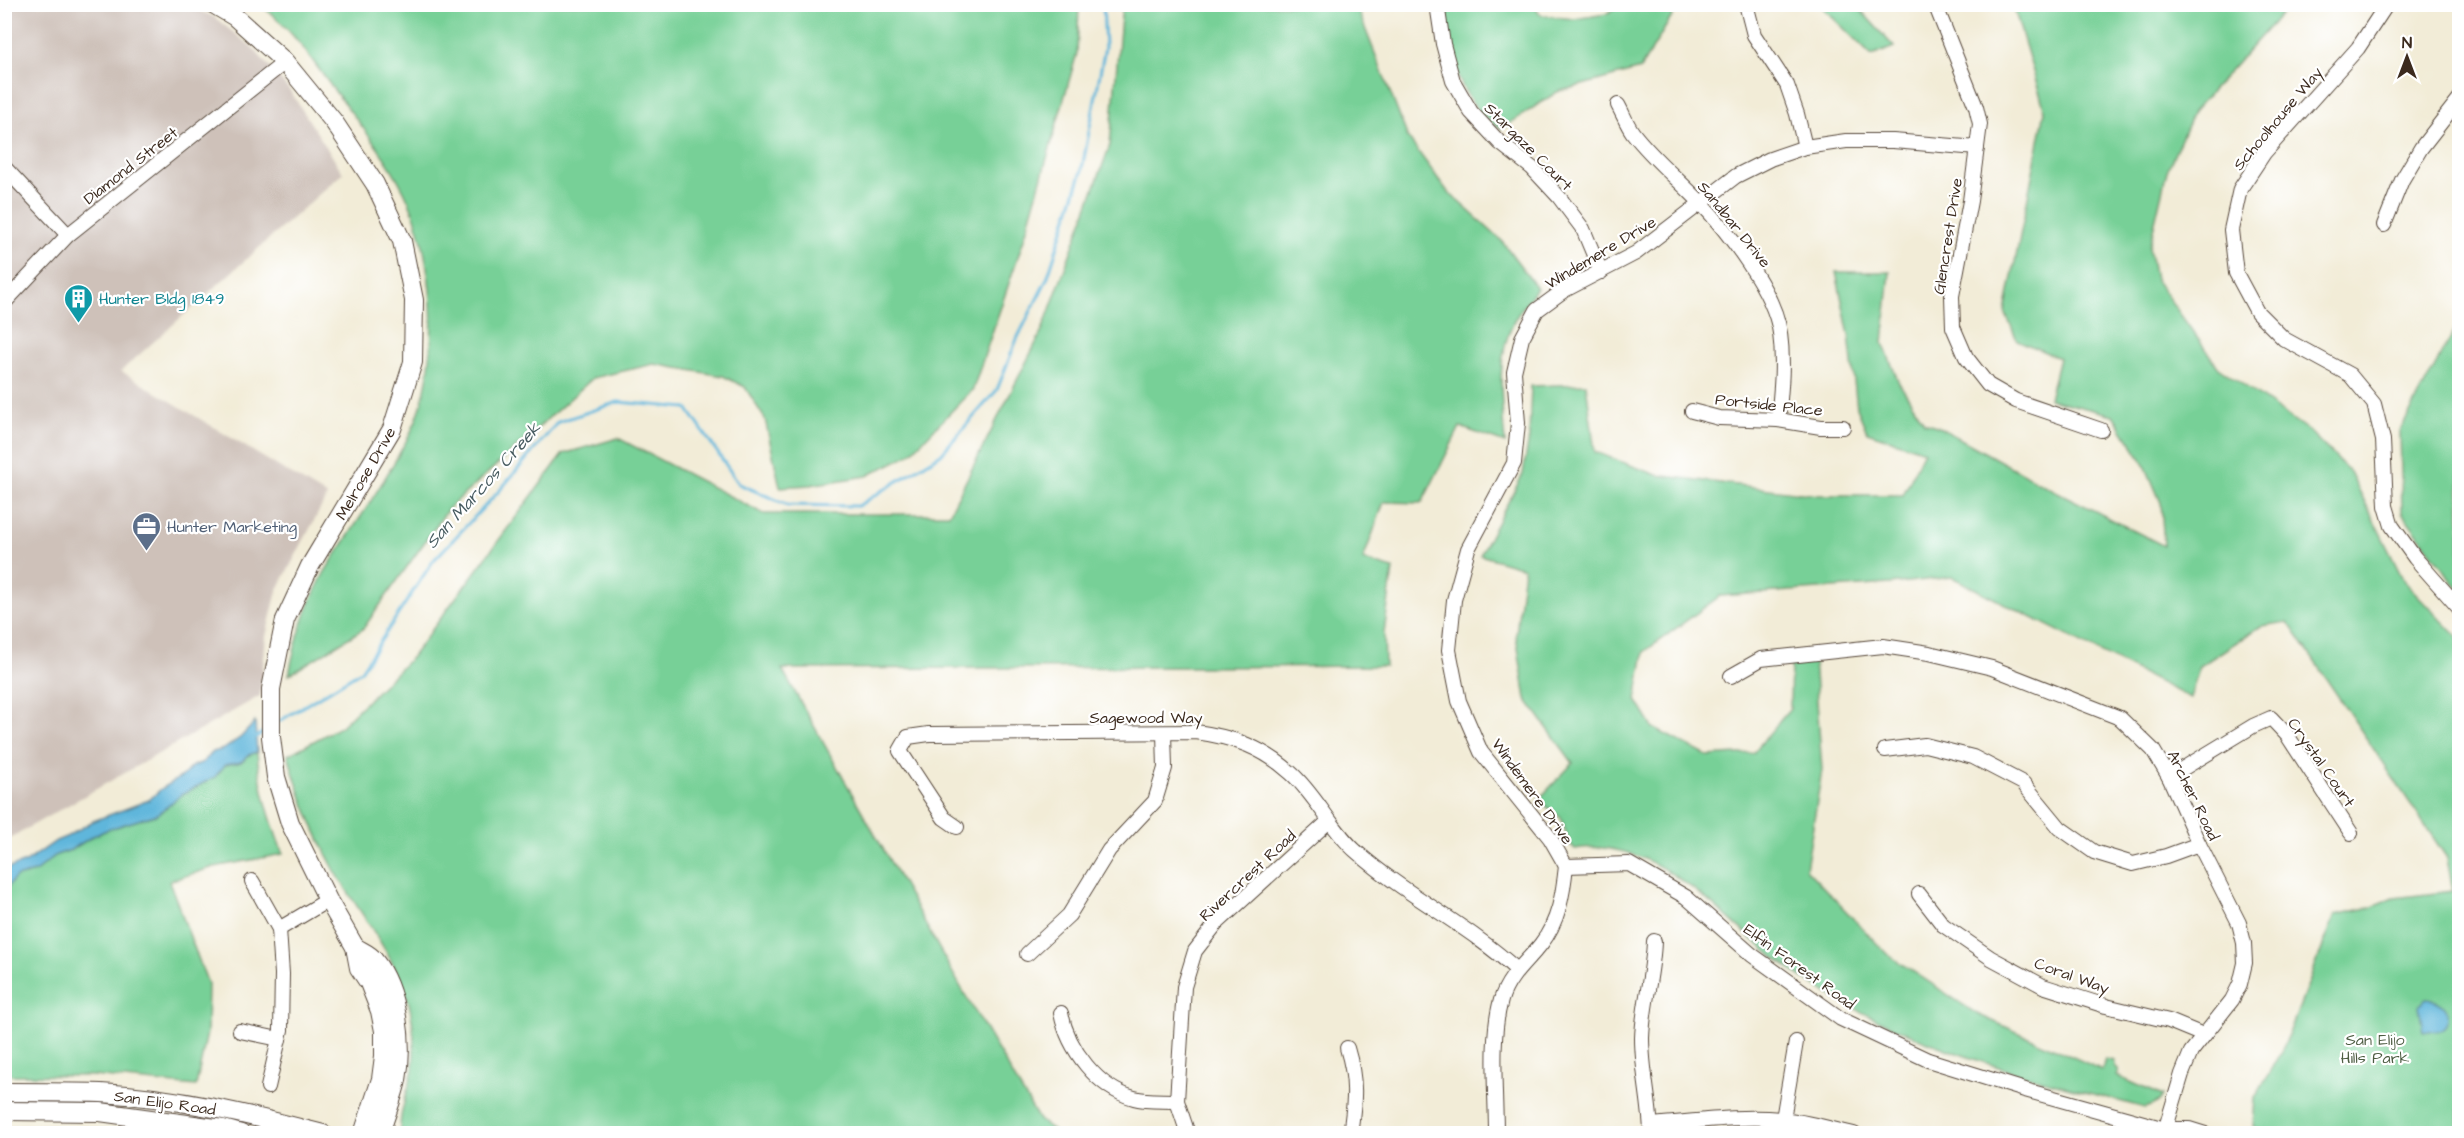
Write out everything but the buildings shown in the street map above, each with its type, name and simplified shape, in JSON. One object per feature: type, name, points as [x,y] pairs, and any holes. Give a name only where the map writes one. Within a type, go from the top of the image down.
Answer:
[{"type":"main road","name":"Melrose Drive","points":[[213,4],[235,17],[285,62],[334,122],[375,184],[402,241],[414,300],[412,362],[392,429],[310,566],[285,620],[271,689],[273,757],[276,777],[290,823],[328,900],[355,947],[360,968],[380,1011],[384,1031],[381,1079],[363,1134]]},
{"type":"main road","name":"Melrose Drive","points":[[355,947],[373,958],[383,976],[395,1006],[400,1029],[400,1057],[396,1083],[380,1134]]},
{"type":"main road","name":"San Elijo Road","points":[[4,1092],[102,1093],[145,1098],[234,1111],[323,1134]]},
{"type":"main road","name":"San Elijo Road","points":[[4,1111],[100,1112],[224,1129],[241,1134]]},
{"type":"street","name":"Stargaze Court","points":[[1437,4],[1443,44],[1453,81],[1471,112],[1500,143],[1532,168],[1559,197],[1583,229],[1601,272]]},
{"type":"street","points":[[1746,4],[1754,35],[1787,85],[1805,147]]},
{"type":"street","name":"Glencrest Drive","points":[[1935,4],[1976,106],[1980,124],[1952,296],[1953,327],[1966,357],[1988,385],[2016,401],[2102,430]]},
{"type":"street","name":"Schoolhouse Way","points":[[2387,4],[2358,48],[2264,153],[2240,189],[2231,230],[2236,273],[2257,312],[2284,339],[2350,375],[2374,404],[2383,440],[2386,506],[2392,526],[2415,558],[2460,609]]},
{"type":"street","name":"Diamond Street","points":[[4,303],[68,235],[285,62]]},
{"type":"street","points":[[2384,225],[2402,180],[2421,148],[2460,98]]},
{"type":"street","name":"Sandbar Drive","points":[[1618,105],[1632,132],[1701,203],[1748,263],[1769,296],[1780,330],[1783,370],[1778,420]]},
{"type":"street","name":"Windemere Drive","points":[[1566,866],[1550,838],[1481,752],[1459,701],[1449,650],[1454,600],[1468,549],[1514,463],[1518,423],[1514,372],[1522,338],[1537,310],[1563,291],[1636,253],[1736,176],[1770,159],[1805,147],[1846,141],[1893,141],[1977,148]]},
{"type":"street","points":[[4,166],[68,235]]},
{"type":"street","name":"Portside Place","points":[[1692,411],[1719,418],[1778,420],[1821,427],[1843,427]]},
{"type":"street","name":"Archer Road","points":[[1731,676],[1761,658],[1883,646],[1992,668],[2120,718],[2153,750],[2169,777],[2199,844],[2240,923],[2245,963],[2240,984],[2232,1000],[2192,1052],[2182,1074],[2167,1132]]},
{"type":"street","name":"Crystal Court","points":[[2169,777],[2253,726],[2271,718],[2287,735],[2351,833]]},
{"type":"street","name":"Sagewood Way","points":[[957,827],[944,818],[900,751],[908,737],[928,734],[1196,732],[1228,737],[1261,751],[1292,773],[1357,852],[1489,944],[1517,970]]},
{"type":"street","points":[[1027,954],[1069,915],[1109,850],[1155,801],[1165,768],[1164,733]]},
{"type":"street","points":[[1885,750],[1925,745],[1973,757],[2023,783],[2060,828],[2094,852],[2133,864],[2166,856],[2199,844]]},
{"type":"street","name":"Rivercrest Road","points":[[1188,1134],[1177,1101],[1184,987],[1195,951],[1216,924],[1329,820]]},
{"type":"street","name":"Elfin Forest Road","points":[[1566,866],[1629,864],[1686,897],[1752,955],[1841,1019],[1928,1060],[2167,1132],[2189,1129],[2205,1134]]},
{"type":"street","points":[[1496,1134],[1496,1036],[1502,999],[1517,970],[1542,943],[1562,905],[1566,866]]},
{"type":"street","points":[[252,881],[279,929],[282,974],[279,1039],[268,1087]]},
{"type":"street","name":"Coral Way","points":[[1919,894],[1943,925],[1991,958],[2043,986],[2106,1006],[2169,1021],[2203,1035]]},
{"type":"street","points":[[279,929],[328,900]]},
{"type":"street","points":[[1654,941],[1653,970],[1642,1038],[1651,1129],[1717,1118],[1784,1119],[1854,1134]]},
{"type":"street","points":[[1062,1013],[1065,1033],[1082,1060],[1104,1083],[1134,1098],[1177,1101]]},
{"type":"street","points":[[240,1031],[279,1039]]},
{"type":"street","points":[[1784,1119],[1796,1042]]},
{"type":"street","points":[[1347,1048],[1354,1073],[1354,1105],[1350,1134]]},
{"type":"shaded area","points":[[5,5],[187,5],[214,17],[253,48],[290,91],[343,173],[121,371],[327,496],[277,591],[266,636],[260,696],[5,841]]},
{"type":"green space","points":[[1079,4],[1077,53],[1024,239],[973,389],[910,454],[867,476],[780,487],[765,419],[745,387],[723,376],[654,364],[593,378],[448,509],[363,629],[289,675],[294,650],[316,589],[329,564],[397,458],[421,407],[431,345],[431,312],[429,278],[423,246],[415,217],[397,177],[300,44],[282,23],[260,5]]},
{"type":"green space","points":[[1122,5],[1356,5],[1408,138],[1448,192],[1502,241],[1537,288],[1513,323],[1507,337],[1501,382],[1505,443],[1460,427],[1422,503],[1384,502],[1363,560],[1393,569],[1384,633],[1385,666],[782,669],[963,991],[1039,1120],[1056,1133],[402,1133],[400,1120],[414,1059],[413,1025],[408,1000],[393,965],[327,855],[302,799],[288,755],[340,727],[411,658],[563,454],[618,438],[764,514],[949,514],[1042,331],[1110,145]]},
{"type":"green space","points":[[1450,5],[1534,5],[1541,15],[1574,19],[1606,14],[1621,5],[1679,5],[1640,69],[1557,92],[1501,129],[1479,111],[1457,75],[1447,32]]},
{"type":"green space","points":[[1820,5],[1856,5],[1894,47],[1872,56]]},
{"type":"green space","name":"San Elijo Hills Park","points":[[2013,5],[2289,5],[2193,112],[2167,171],[2149,247],[2155,279],[2218,367],[2309,431],[2350,472],[2404,581],[2459,638],[2459,1133],[2275,1134],[2253,1127],[2255,1098],[2285,1044],[2335,915],[2372,907],[2394,898],[2453,891],[2447,858],[2288,622],[2261,626],[2200,666],[2190,698],[1952,577],[1890,584],[1720,596],[1644,652],[1636,700],[1653,728],[1707,756],[1753,753],[1790,709],[1791,661],[1814,660],[1822,770],[1806,869],[1887,954],[1977,1014],[2102,1070],[2105,1059],[2114,1061],[2119,1071],[2117,1076],[2162,1096],[2157,1103],[2145,1108],[2051,1083],[1959,1054],[1870,1016],[1828,994],[1787,967],[1690,886],[1663,869],[1635,855],[1606,848],[1575,849],[1569,843],[1561,818],[1538,800],[1573,763],[1526,699],[1516,635],[1524,568],[1480,555],[1523,474],[1529,437],[1531,386],[1586,384],[1595,452],[1657,475],[1818,495],[1903,495],[1924,451],[1867,432],[1857,408],[1849,335],[1836,272],[1890,272],[1883,343],[1899,383],[1924,422],[1939,427],[2038,482],[2164,546],[2161,503],[2145,465],[2113,415],[2049,399],[2059,358],[2017,340],[2005,312],[2045,111]]},
{"type":"green space","points":[[2459,322],[2460,590],[2402,513],[2400,431]]},
{"type":"green space","points":[[257,752],[266,804],[283,854],[214,867],[169,881],[208,984],[207,1033],[196,1086],[93,1076],[5,1075],[4,890],[16,877],[35,872],[56,855],[71,850],[93,836],[158,814],[181,795],[215,777],[225,765],[241,762]]},
{"type":"water","points":[[255,722],[257,752],[241,762],[225,765],[215,777],[181,795],[158,814],[93,836],[71,850],[56,855],[35,872],[16,877],[5,890],[6,869],[26,862],[56,841],[93,821],[149,800],[161,789],[184,775],[191,767],[203,762],[213,752],[224,749],[241,737]]},
{"type":"water","points":[[2426,999],[2438,1002],[2446,1008],[2448,1018],[2443,1029],[2423,1032],[2419,1006]]},
{"type":"waterway","name":"San Marcos Creek","points":[[278,722],[361,671],[433,561],[500,490],[558,422],[618,402],[687,408],[739,484],[788,505],[858,506],[941,454],[997,390],[1017,339],[1047,279],[1081,174],[1105,47],[1103,4]]},
{"type":"waterway","name":"San Marcos Creek","points":[[253,739],[265,731]]},
{"type":"place","name":"Hunter Bldg 1849","points":[[78,324]]},
{"type":"place","name":"Hunter Marketing","points":[[146,552]]}]
